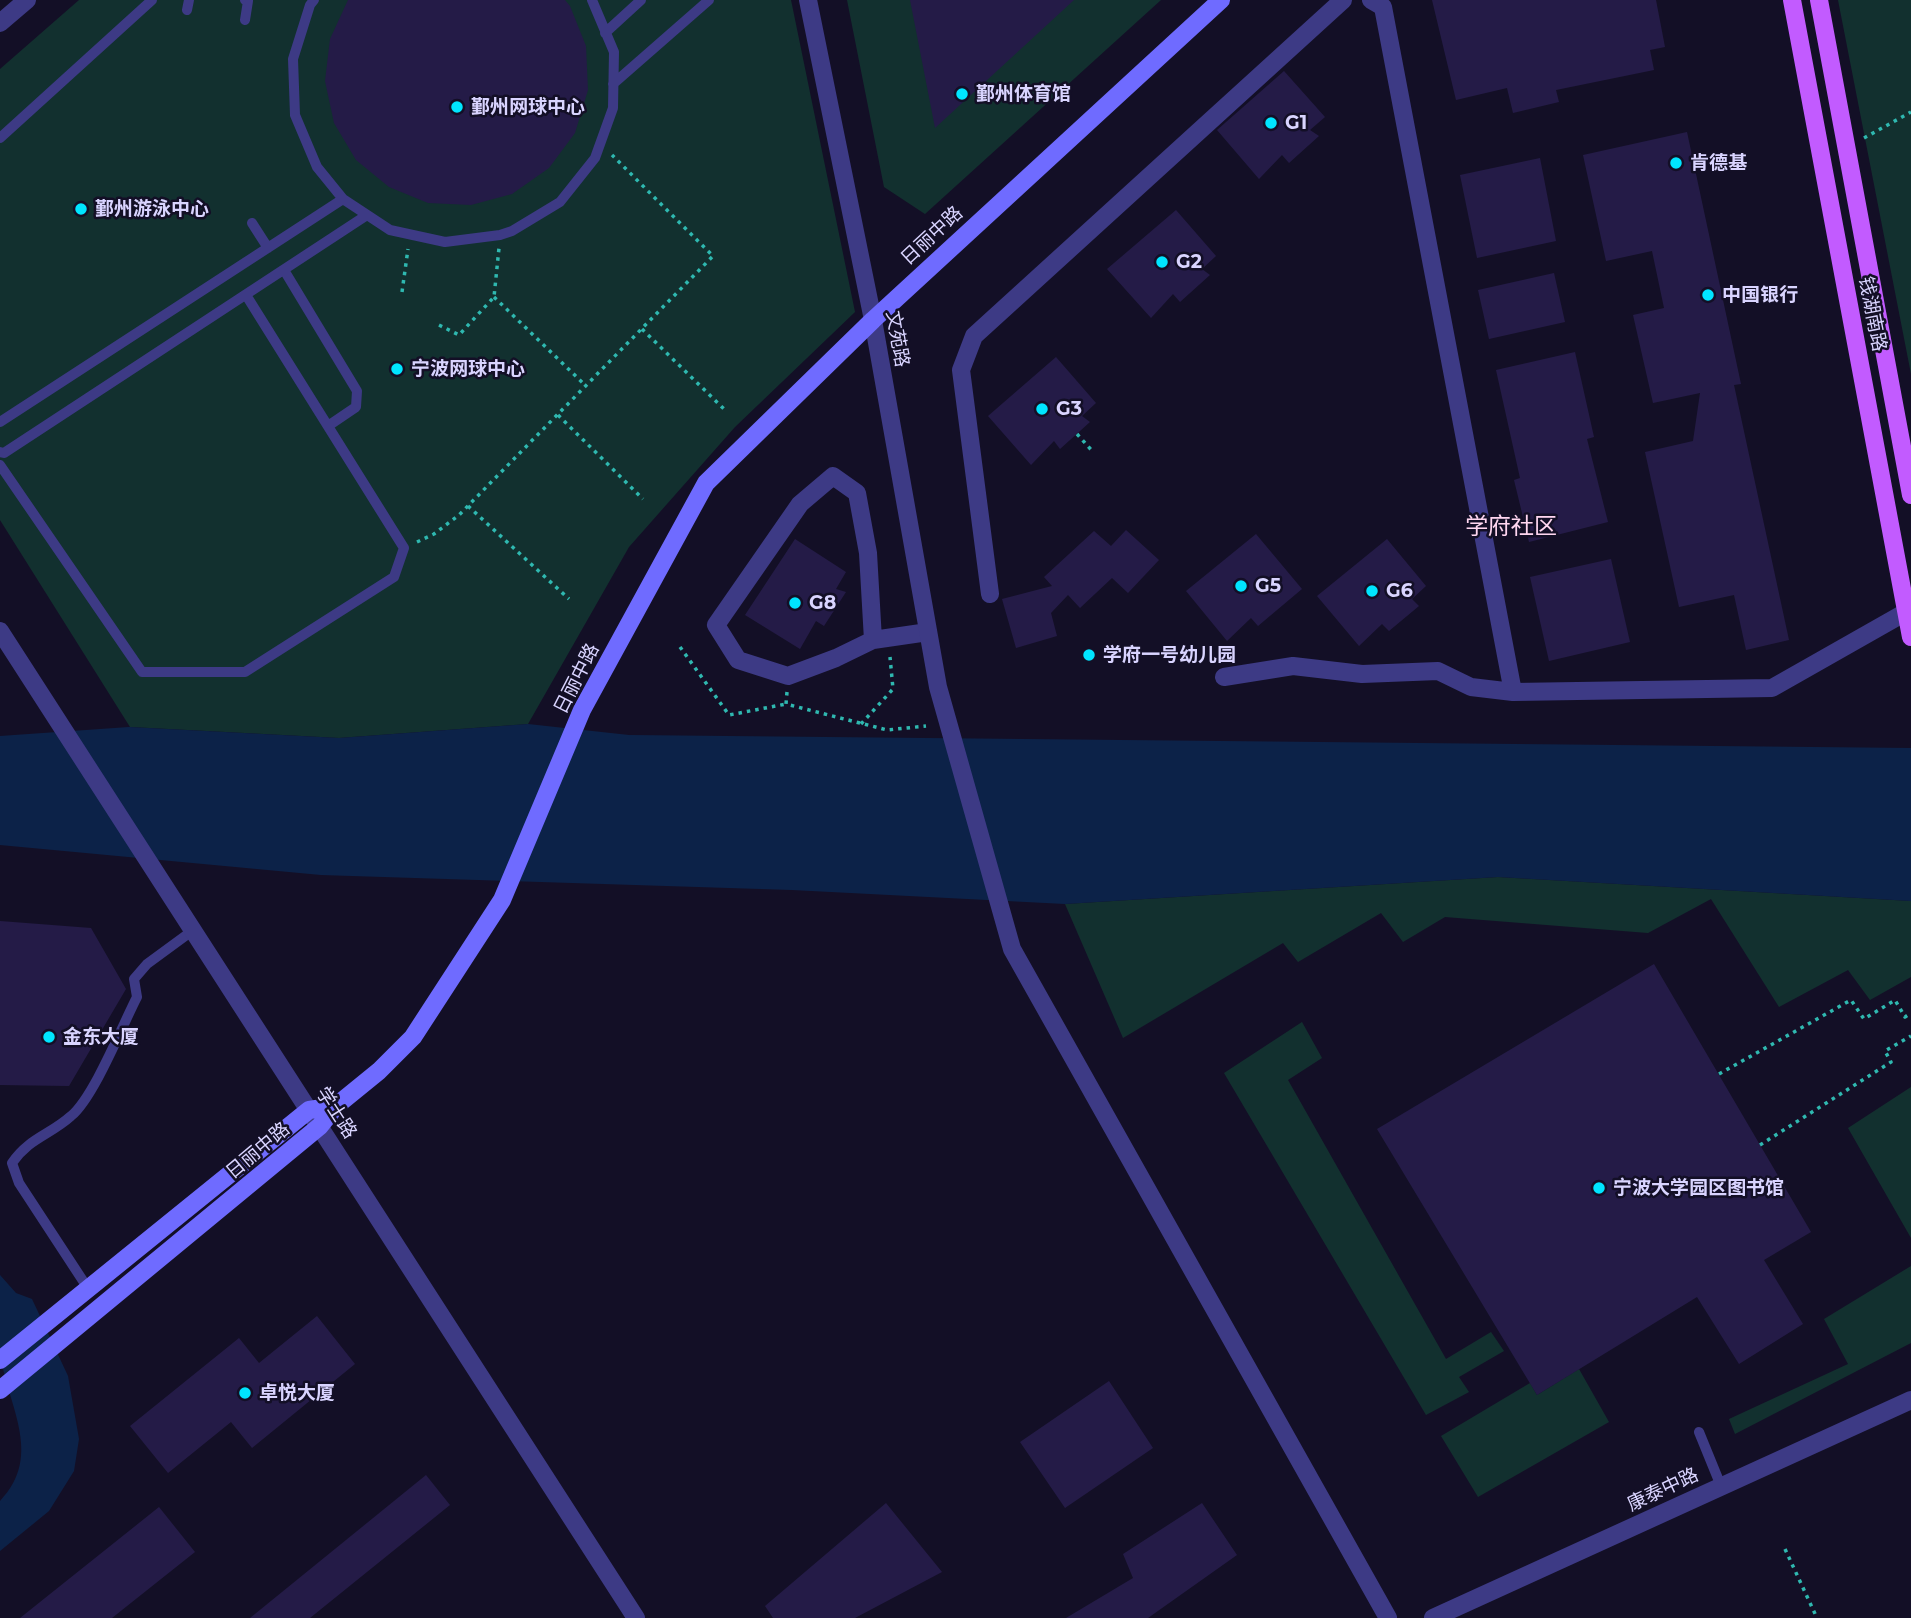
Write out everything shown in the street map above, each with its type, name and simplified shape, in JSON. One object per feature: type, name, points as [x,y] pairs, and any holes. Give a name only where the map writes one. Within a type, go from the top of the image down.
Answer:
[{"type":"main road","name":"日丽中路","points":[[0,1390],[320,1126],[335,1106],[379,1071],[413,1037],[502,900],[582,710],[706,483],[873,320],[1221,0]]},
{"type":"main road","name":"钱湖南路","points":[[1792,0],[1911,636]]},
{"type":"main road","name":"钱湖南路","points":[[1819,0],[1911,495]]},
{"type":"main road","points":[[0,1360],[309,1110],[335,1106]]},
{"type":"street","points":[[0,23],[27,0]]},
{"type":"street","name":"文苑路","points":[[808,0],[873,320],[938,687],[1012,949],[1388,1618]]},
{"type":"street","points":[[990,594],[961,370],[974,336],[1343,0]]},
{"type":"street","points":[[1371,0],[1383,7],[1513,692]]},
{"type":"street","points":[[881,638],[857,493],[833,476],[800,504],[716,625],[738,660],[788,676],[881,638],[928,632]]},
{"type":"street","points":[[1224,677],[1293,666],[1362,674],[1437,671],[1471,687],[1513,692],[1772,688],[1906,612]]},
{"type":"street","name":"学士路","points":[[0,631],[636,1618]]},
{"type":"street","name":"康泰中路","points":[[1433,1618],[1911,1400]]},
{"type":"lane","points":[[0,138],[152,0]]},
{"type":"lane","points":[[245,0],[248,1],[245,20]]},
{"type":"lane","points":[[314,0],[293,59],[295,115],[317,167],[343,199],[390,230],[445,242],[512,231],[560,202],[596,158],[613,108],[614,52],[592,0]]},
{"type":"lane","points":[[605,33],[641,0]]},
{"type":"lane","points":[[613,84],[709,0]]},
{"type":"lane","points":[[0,422],[343,199]]},
{"type":"lane","points":[[0,452],[4,453],[367,215]]},
{"type":"lane","points":[[252,223],[268,248]]},
{"type":"lane","points":[[284,270],[357,391],[356,407],[328,426]]},
{"type":"lane","points":[[0,465],[142,671],[245,672],[394,577],[404,548],[246,295]]},
{"type":"lane","points":[[89,1290],[19,1183],[12,1163],[22,1149],[72,1116],[85,1100],[137,996],[134,979],[147,964],[192,931]]},
{"type":"lane","points":[[1699,1432],[1721,1486]]},
{"type":"path","points":[[1846,148],[1911,112]]},
{"type":"path","points":[[404,548],[434,534],[468,506],[713,256],[601,144]]},
{"type":"path","points":[[402,292],[411,234]]},
{"type":"path","points":[[439,325],[459,335],[494,297],[500,235]]},
{"type":"path","points":[[494,297],[586,386]]},
{"type":"path","points":[[642,329],[725,410]]},
{"type":"path","points":[[558,415],[643,499]]},
{"type":"path","points":[[1077,434],[1094,453]]},
{"type":"path","points":[[468,506],[569,599]]},
{"type":"path","points":[[861,724],[893,689],[881,638]]},
{"type":"path","points":[[680,647],[729,715],[786,704],[887,730],[926,726]]},
{"type":"path","points":[[786,704],[788,676]]},
{"type":"path","points":[[1719,1074],[1851,1000],[1864,1019],[1895,1000],[1911,1025]]},
{"type":"path","points":[[1905,1017],[1911,1013]]},
{"type":"path","points":[[1760,1145],[1891,1062],[1885,1051],[1911,1036]]},
{"type":"path","points":[[1785,1549],[1817,1618]]},
{"type":"green space","name":"宁波网球中心","points":[[79,0],[791,0],[855,312],[735,427],[629,547],[528,724],[339,738],[130,727],[0,520],[0,69]]},
{"type":"green space","name":"鄞州体育馆","points":[[847,0],[1161,0],[925,214],[884,187]]},
{"type":"green space","points":[[1838,0],[1911,0],[1911,374]]},
{"type":"green space","points":[[1498,877],[1911,901],[1911,977],[1870,1000],[1848,970],[1779,1007],[1711,899],[1648,933],[1445,917],[1403,942],[1381,913],[1298,962],[1283,943],[1123,1038],[1065,904]]},
{"type":"green space","points":[[1302,1022],[1322,1058],[1288,1080],[1446,1359],[1491,1332],[1504,1351],[1459,1377],[1469,1392],[1426,1415],[1224,1073]]},
{"type":"green space","points":[[1911,1087],[1911,1238],[1848,1128]]},
{"type":"green space","points":[[1911,1266],[1911,1343],[1735,1434],[1729,1419],[1848,1364],[1824,1319]]},
{"type":"green space","points":[[1579,1369],[1609,1422],[1478,1497],[1441,1436],[1530,1383],[1537,1395]]},
{"type":"water","points":[[528,724],[629,735],[1911,748],[1911,901],[1498,877],[1065,904],[792,890],[321,875],[0,845],[0,736],[129,727],[339,738]]},
{"type":"water","points":[[0,1275],[16,1293],[32,1299],[68,1376],[79,1439],[74,1471],[49,1511],[0,1551],[0,1501],[13,1483],[20,1465],[21,1447],[19,1428],[0,1351]]},
{"type":"building","name":"鄞州网球中心","points":[[348,0],[565,0],[586,46],[588,90],[575,133],[549,168],[512,194],[471,205],[428,203],[389,187],[356,160],[334,123],[325,81],[330,39]]},
{"type":"building","points":[[910,0],[1074,0],[935,128]]},
{"type":"building","points":[[1432,0],[1656,0],[1665,47],[1650,50],[1654,70],[1556,90],[1559,102],[1513,113],[1507,88],[1456,100]]},
{"type":"building","name":"G1","points":[[1284,71],[1325,117],[1310,130],[1319,136],[1289,163],[1282,155],[1259,179],[1217,130]]},
{"type":"building","points":[[1687,132],[1741,384],[1734,385],[1789,640],[1746,650],[1734,595],[1679,607],[1645,452],[1693,441],[1700,393],[1653,403],[1633,315],[1664,308],[1652,251],[1606,261],[1583,155]]},
{"type":"building","points":[[1540,158],[1556,241],[1477,258],[1460,175]]},
{"type":"building","name":"G2","points":[[1176,210],[1216,256],[1202,269],[1210,275],[1180,302],[1173,294],[1151,318],[1107,269]]},
{"type":"building","points":[[1554,273],[1565,322],[1489,339],[1478,290]]},
{"type":"building","points":[[1575,352],[1594,437],[1587,439],[1608,522],[1529,542],[1514,480],[1520,478],[1496,370]]},
{"type":"building","name":"G3","points":[[1056,357],[1096,403],[1082,416],[1090,422],[1060,449],[1054,441],[1031,465],[988,416]]},
{"type":"building","points":[[1126,530],[1159,560],[1128,593],[1112,578],[1080,608],[1068,595],[1051,613],[1057,636],[1016,648],[1002,599],[1052,586],[1044,577],[1094,531],[1111,546]]},
{"type":"building","name":"G5","points":[[1256,534],[1302,589],[1258,626],[1251,618],[1227,641],[1186,591]]},
{"type":"building","name":"G8","points":[[795,539],[846,572],[836,589],[846,592],[824,626],[816,621],[800,649],[745,615]]},
{"type":"building","name":"G6","points":[[1387,539],[1426,586],[1412,599],[1419,606],[1389,631],[1382,624],[1359,646],[1317,596]]},
{"type":"building","points":[[1611,559],[1630,642],[1549,661],[1530,577]]},
{"type":"building","name":"金东大厦","points":[[0,921],[91,928],[126,989],[69,1086],[0,1085]]},
{"type":"building","name":"宁波大学园区图书馆","points":[[1654,964],[1811,1232],[1764,1260],[1803,1324],[1739,1364],[1697,1297],[1537,1395],[1377,1129]]},
{"type":"building","name":"卓悦大厦","points":[[317,1316],[355,1364],[252,1448],[231,1422],[168,1473],[130,1426],[239,1338],[259,1363]]},
{"type":"building","points":[[1109,1381],[1153,1448],[1065,1508],[1020,1442]]},
{"type":"building","points":[[426,1475],[450,1505],[310,1618],[250,1618]]},
{"type":"building","points":[[886,1503],[942,1572],[855,1618],[773,1618],[765,1606]]},
{"type":"building","points":[[1202,1503],[1237,1555],[1148,1618],[1066,1618],[1133,1578],[1123,1554]]},
{"type":"building","points":[[159,1507],[195,1552],[112,1618],[20,1618]]},
{"type":"place","name":"鄞州体育馆","points":[[962,94]]},
{"type":"place","name":"鄞州网球中心","points":[[457,107]]},
{"type":"place","name":"G1","points":[[1271,123]]},
{"type":"place","name":"肯德基","points":[[1676,163]]},
{"type":"place","name":"鄞州游泳中心","points":[[81,209]]},
{"type":"place","name":"G2","points":[[1162,262]]},
{"type":"place","name":"中国银行","points":[[1708,295]]},
{"type":"place","name":"宁波网球中心","points":[[397,369]]},
{"type":"place","name":"G3","points":[[1042,409]]},
{"type":"place","name":"G5","points":[[1241,586]]},
{"type":"place","name":"G6","points":[[1372,591]]},
{"type":"place","name":"G8","points":[[795,603]]},
{"type":"place","name":"学府一号幼儿园","points":[[1089,655]]},
{"type":"place","name":"金东大厦","points":[[49,1037]]},
{"type":"place","name":"宁波大学园区图书馆","points":[[1599,1188]]},
{"type":"place","name":"卓悦大厦","points":[[245,1393]]},
{"type":"district","name":"学府社区","points":[[1511,527]]}]
